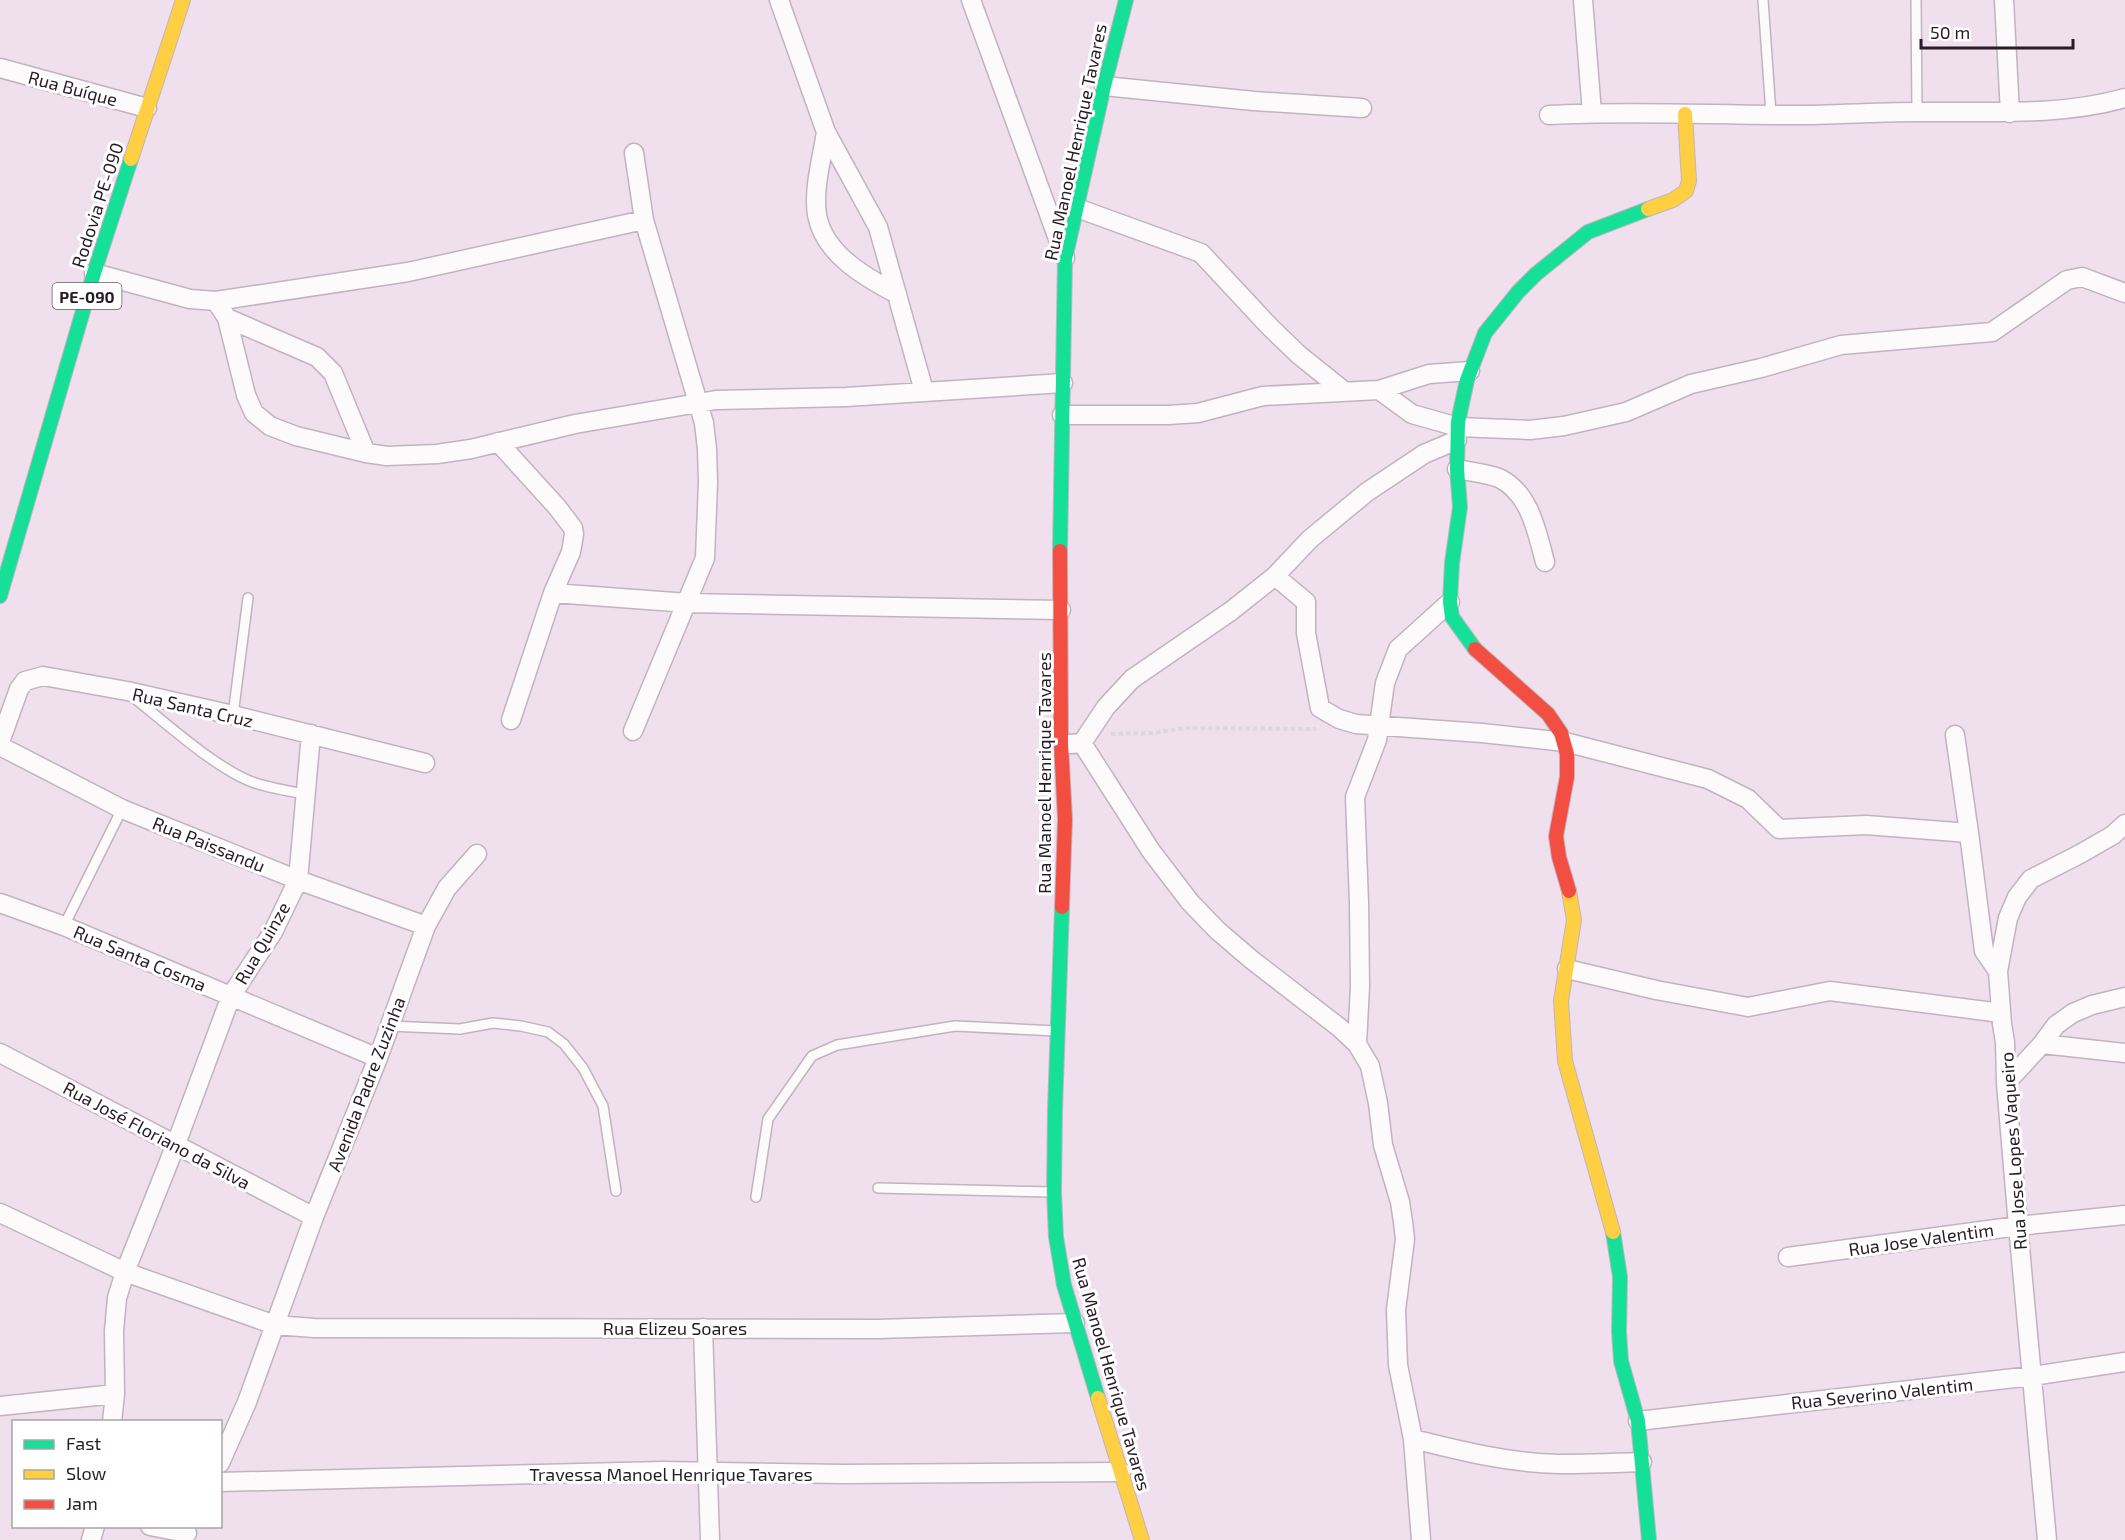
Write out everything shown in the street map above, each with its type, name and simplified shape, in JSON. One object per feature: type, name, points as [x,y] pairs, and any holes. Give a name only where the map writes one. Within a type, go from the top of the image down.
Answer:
[{"type":"street","name":"Rodovia PE-090","points":[[0,596],[93,273],[183,0]]},
{"type":"street","points":[[779,0],[826,132],[878,227],[924,391]]},
{"type":"street","points":[[971,0],[1065,259]]},
{"type":"street","name":"Rua Manoel Henrique Tavares","points":[[1126,0],[1065,259],[1061,610],[1061,744],[1065,819],[1054,1192],[1056,1237],[1064,1285],[1142,1540]]},
{"type":"street","points":[[1583,0],[1592,112]]},
{"type":"street","points":[[2004,0],[2010,113]]},
{"type":"street","name":"Rua Buíque","points":[[0,68],[147,108]]},
{"type":"street","points":[[1104,86],[1254,101],[1362,108]]},
{"type":"street","points":[[1549,115],[1592,112],[2010,113],[2098,104],[2125,98]]},
{"type":"street","points":[[1649,1540],[1638,1421],[1621,1361],[1620,1277],[1613,1233],[1565,1061],[1561,1005],[1573,944],[1574,917],[1568,888],[1557,855],[1556,833],[1568,774],[1565,742],[1558,725],[1548,714],[1474,648],[1452,617],[1450,602],[1452,563],[1460,507],[1457,433],[1470,371],[1485,333],[1518,292],[1558,255],[1588,232],[1673,201],[1686,190],[1689,182],[1685,114]]},
{"type":"street","points":[[826,132],[818,181],[818,215],[826,241],[852,267],[897,294]]},
{"type":"street","points":[[633,731],[705,558],[707,449],[704,423],[644,220],[634,153]]},
{"type":"street","points":[[1077,208],[1201,253],[1299,355],[1344,391]]},
{"type":"street","points":[[93,273],[190,299],[216,301],[408,272],[644,220]]},
{"type":"street","points":[[1379,390],[1412,414],[1457,433],[1564,426],[1626,412],[1691,384],[1761,368],[1841,345],[1992,332],[2067,280],[2082,277],[2125,293]]},
{"type":"street","points":[[216,301],[227,318],[246,395],[254,413],[270,426],[296,436],[387,456],[437,454],[471,449],[575,424],[716,400],[846,397],[1063,383]]},
{"type":"street","points":[[227,318],[317,357],[326,364],[333,373],[366,453]]},
{"type":"street","points":[[1062,415],[1168,416],[1198,413],[1263,396],[1379,390],[1430,374],[1470,371]]},
{"type":"street","points":[[1061,744],[1084,739],[1106,707],[1132,679],[1231,611],[1275,576],[1310,539],[1367,492],[1457,433]]},
{"type":"street","points":[[498,442],[557,507],[573,528],[575,540],[572,552],[553,593],[511,720]]},
{"type":"street","points":[[1457,469],[1497,477],[1514,487],[1534,522],[1545,562]]},
{"type":"street","points":[[1275,576],[1306,603],[1305,633],[1320,708],[1339,719],[1356,724],[1482,733],[1565,742],[1708,778],[1748,799],[1779,829],[1866,825],[1969,832]]},
{"type":"street","points":[[553,593],[688,603],[1061,610]]},
{"type":"street","points":[[1357,1044],[1360,986],[1355,797],[1377,741],[1385,683],[1398,649],[1450,602]]},
{"type":"street","name":"Rua Santa Cruz","points":[[0,744],[19,689],[25,681],[43,676],[126,691],[233,715],[425,763]]},
{"type":"street","name":"Rua Quinze","points":[[112,1420],[117,1298],[231,996],[273,932],[298,880],[311,734]]},
{"type":"street","points":[[1955,735],[1984,951],[1998,971]]},
{"type":"street","points":[[1084,739],[1151,851],[1190,902],[1218,931],[1244,953],[1340,1028],[1357,1044],[1370,1066],[1374,1079],[1383,1145],[1400,1202],[1403,1222],[1404,1239],[1396,1310],[1401,1384],[1413,1439],[1421,1540]]},
{"type":"street","name":"Rua Paissandu","points":[[0,744],[122,809],[298,880],[426,926]]},
{"type":"street","name":"Rua Jose Lopes Vaqueiro","points":[[2047,1540],[2018,1226],[1998,971],[2008,918],[2017,897],[2031,879],[2113,835],[2125,824]]},
{"type":"street","name":"Avenida Padre Zuzinha","points":[[222,1458],[247,1402],[314,1217],[378,1058],[426,926],[447,888],[477,854]]},
{"type":"street","name":"Rua Santa Cosma","points":[[0,903],[64,926],[378,1058]]},
{"type":"street","points":[[1567,969],[1656,990],[1748,1007],[1830,991],[2001,1013]]},
{"type":"street","points":[[2006,1083],[2042,1044],[2056,1025],[2073,1013],[2092,1005],[2125,997]]},
{"type":"street","points":[[2042,1044],[2125,1053]]},
{"type":"street","name":"Rua José Floriano da Silva","points":[[0,1053],[314,1217]]},
{"type":"street","name":"Rua Elizeu Soares","points":[[0,1213],[125,1272],[275,1325],[314,1328],[878,1329],[1075,1323]]},
{"type":"street","name":"Rua Jose Valentim","points":[[1788,1257],[2018,1226],[2125,1215]]},
{"type":"street","points":[[703,1328],[710,1540]]},
{"type":"street","name":"Rua Severino Valentim","points":[[1638,1421],[2032,1376],[2125,1362]]},
{"type":"street","points":[[0,1406],[115,1394]]},
{"type":"street","points":[[1413,1439],[1476,1455],[1520,1461],[1558,1464],[1642,1462]]},
{"type":"street","name":"Travessa Manoel Henrique Tavares","points":[[222,1482],[709,1471],[844,1474],[1121,1472]]},
{"type":"street","points":[[156,1528],[187,1533]]},
{"type":"lane","points":[[1763,0],[1771,114]]},
{"type":"lane","points":[[1916,0],[1917,112]]},
{"type":"lane","points":[[233,715],[248,598]]},
{"type":"lane","points":[[126,691],[199,748],[243,778],[255,783],[305,794]]},
{"type":"lane","points":[[64,926],[122,809]]},
{"type":"lane","points":[[389,1026],[460,1029],[493,1023],[548,1032],[564,1044],[583,1068],[603,1106],[616,1191]]},
{"type":"lane","points":[[756,1197],[768,1119],[812,1056],[837,1045],[955,1026],[1058,1031]]},
{"type":"lane","points":[[878,1188],[1054,1192]]},
{"type":"path","points":[[1084,739],[1184,728],[1318,729],[1339,719]]},
{"type":"traffic: fast","points":[[1060,551],[1065,259],[1126,0]]},
{"type":"traffic: fast","points":[[0,596],[94,273],[131,159]]},
{"type":"traffic: fast","points":[[1475,649],[1452,617],[1450,602],[1452,563],[1460,507],[1457,469],[1458,422],[1467,380],[1485,333],[1518,292],[1536,274],[1588,232],[1648,209]]},
{"type":"traffic: fast","points":[[1062,907],[1055,1110],[1056,1237],[1064,1285],[1098,1398]]},
{"type":"traffic: fast","points":[[1613,1232],[1620,1277],[1621,1361],[1638,1421],[1649,1540]]},
{"type":"traffic: slow","points":[[131,159],[183,0]]},
{"type":"traffic: slow","points":[[1648,209],[1673,200],[1686,191],[1689,181],[1685,114]]},
{"type":"traffic: slow","points":[[1569,891],[1574,920],[1561,1001],[1565,1061],[1613,1232]]},
{"type":"traffic: slow","points":[[1098,1398],[1142,1540]]},
{"type":"traffic: jam","points":[[1060,551],[1061,744],[1065,819],[1062,907]]},
{"type":"traffic: jam","points":[[1475,649],[1548,714],[1561,733],[1567,754],[1567,777],[1556,836],[1559,857],[1569,891]]}]
